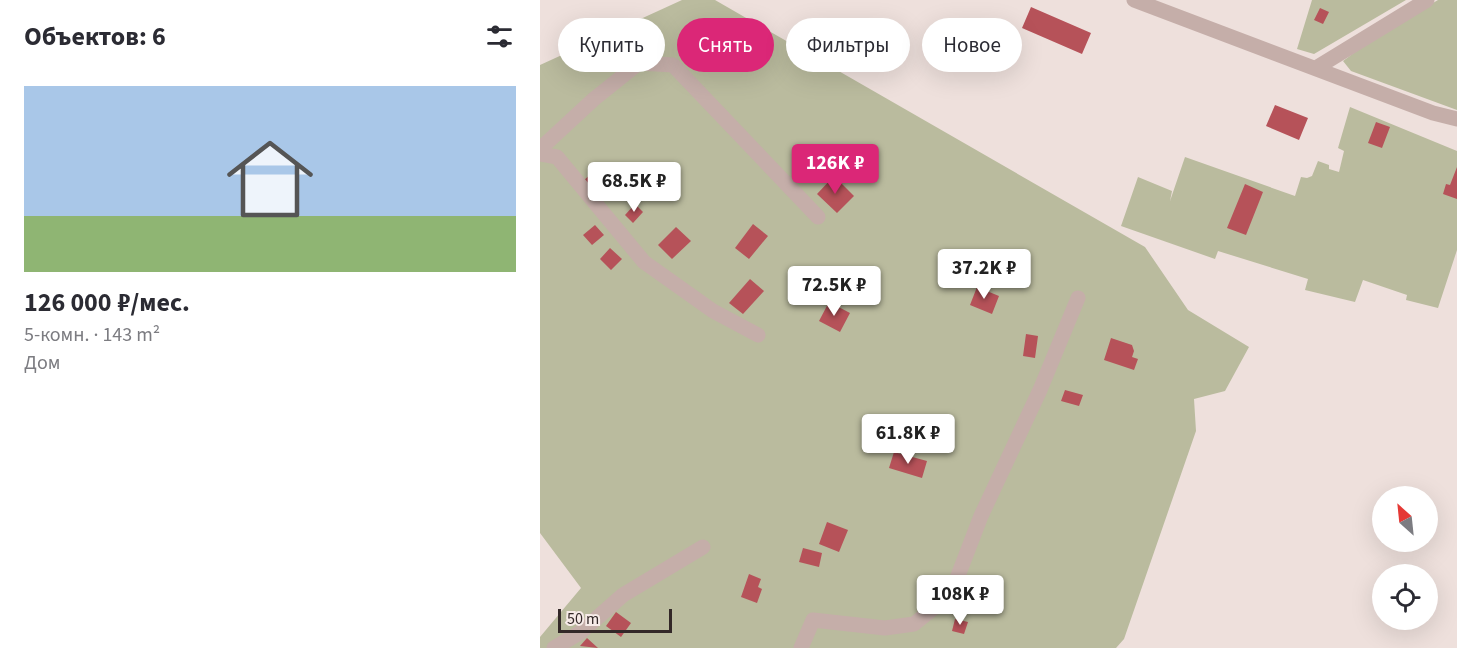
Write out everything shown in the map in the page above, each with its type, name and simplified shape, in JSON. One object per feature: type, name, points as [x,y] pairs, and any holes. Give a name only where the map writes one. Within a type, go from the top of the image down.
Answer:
[{"type":"street","points":[[1134,0],[1433,113],[1457,119]]},
{"type":"street","points":[[1316,68],[1427,0]]},
{"type":"street","points":[[540,149],[594,99],[639,63],[673,65],[818,217]]},
{"type":"street","points":[[540,154],[557,157],[644,262],[713,311],[758,335]]},
{"type":"street","points":[[801,648],[813,620],[885,628],[914,624],[951,594],[981,516],[1040,390],[1078,298]]},
{"type":"street","points":[[554,648],[581,632],[623,595],[703,547]]},
{"type":"green space","points":[[682,0],[715,0],[746,18],[677,18],[677,72],[774,72],[774,34],[786,41],[786,72],[840,72],[1145,247],[1188,310],[1249,347],[1225,391],[1194,399],[1196,431],[1124,639],[1116,648],[540,648],[540,637],[581,588],[540,533],[540,65],[558,57],[558,72],[665,72],[665,18],[643,18]]},
{"type":"green space","points":[[1312,0],[1406,0],[1314,54],[1297,49]]},
{"type":"green space","points":[[1438,0],[1457,0],[1457,110],[1351,71],[1343,61],[1370,41]]},
{"type":"green space","points":[[1350,107],[1457,151],[1457,250],[1438,308],[1406,300],[1407,295],[1363,280],[1355,302],[1305,290],[1308,279],[1218,251],[1215,259],[1121,226],[1138,177],[1172,191],[1170,201],[1185,157],[1295,196],[1301,177],[1312,176],[1318,161],[1329,165],[1329,169],[1339,172],[1344,151],[1338,148]]},
{"type":"building","points":[[1031,7],[1091,33],[1082,54],[1022,28]]},
{"type":"building","points":[[1320,8],[1329,12],[1323,24],[1314,20]]},
{"type":"building","points":[[1275,105],[1308,118],[1299,140],[1266,126]]},
{"type":"building","points":[[1376,122],[1390,127],[1382,148],[1368,143]]},
{"type":"building","points":[[600,166],[608,175],[591,190],[583,181]]},
{"type":"building","points":[[1457,167],[1457,199],[1443,194],[1446,184],[1450,185]]},
{"type":"building","points":[[834,176],[854,196],[837,213],[817,194]]},
{"type":"building","points":[[1245,184],[1263,192],[1246,235],[1227,228]]},
{"type":"building","points":[[635,204],[643,212],[633,223],[625,215]]},
{"type":"building","points":[[753,224],[768,236],[749,259],[735,248]]},
{"type":"building","points":[[595,225],[604,235],[592,245],[583,235]]},
{"type":"building","points":[[676,227],[691,241],[672,259],[658,245]]},
{"type":"building","points":[[610,248],[622,259],[611,270],[600,259]]},
{"type":"building","points":[[750,279],[764,291],[743,314],[729,303]]},
{"type":"building","points":[[977,287],[999,296],[992,314],[970,305]]},
{"type":"building","points":[[829,302],[850,313],[840,332],[819,321]]},
{"type":"building","points":[[1026,334],[1038,336],[1035,358],[1023,356]]},
{"type":"building","points":[[1111,338],[1132,345],[1134,351],[1132,357],[1138,359],[1134,370],[1104,360]]},
{"type":"building","points":[[1065,390],[1083,395],[1079,406],[1061,401]]},
{"type":"building","points":[[894,452],[927,461],[922,478],[889,468]]},
{"type":"building","points":[[827,522],[848,530],[839,552],[819,544]]},
{"type":"building","points":[[803,548],[822,553],[819,567],[799,562]]},
{"type":"building","points":[[749,574],[761,579],[758,587],[762,589],[757,603],[741,597]]},
{"type":"building","points":[[971,591],[984,594],[981,607],[968,604]]},
{"type":"building","points":[[616,612],[631,623],[621,637],[606,626]]},
{"type":"building","points":[[955,619],[968,622],[964,634],[952,631]]},
{"type":"building","points":[[587,638],[598,648],[580,646]]}]
